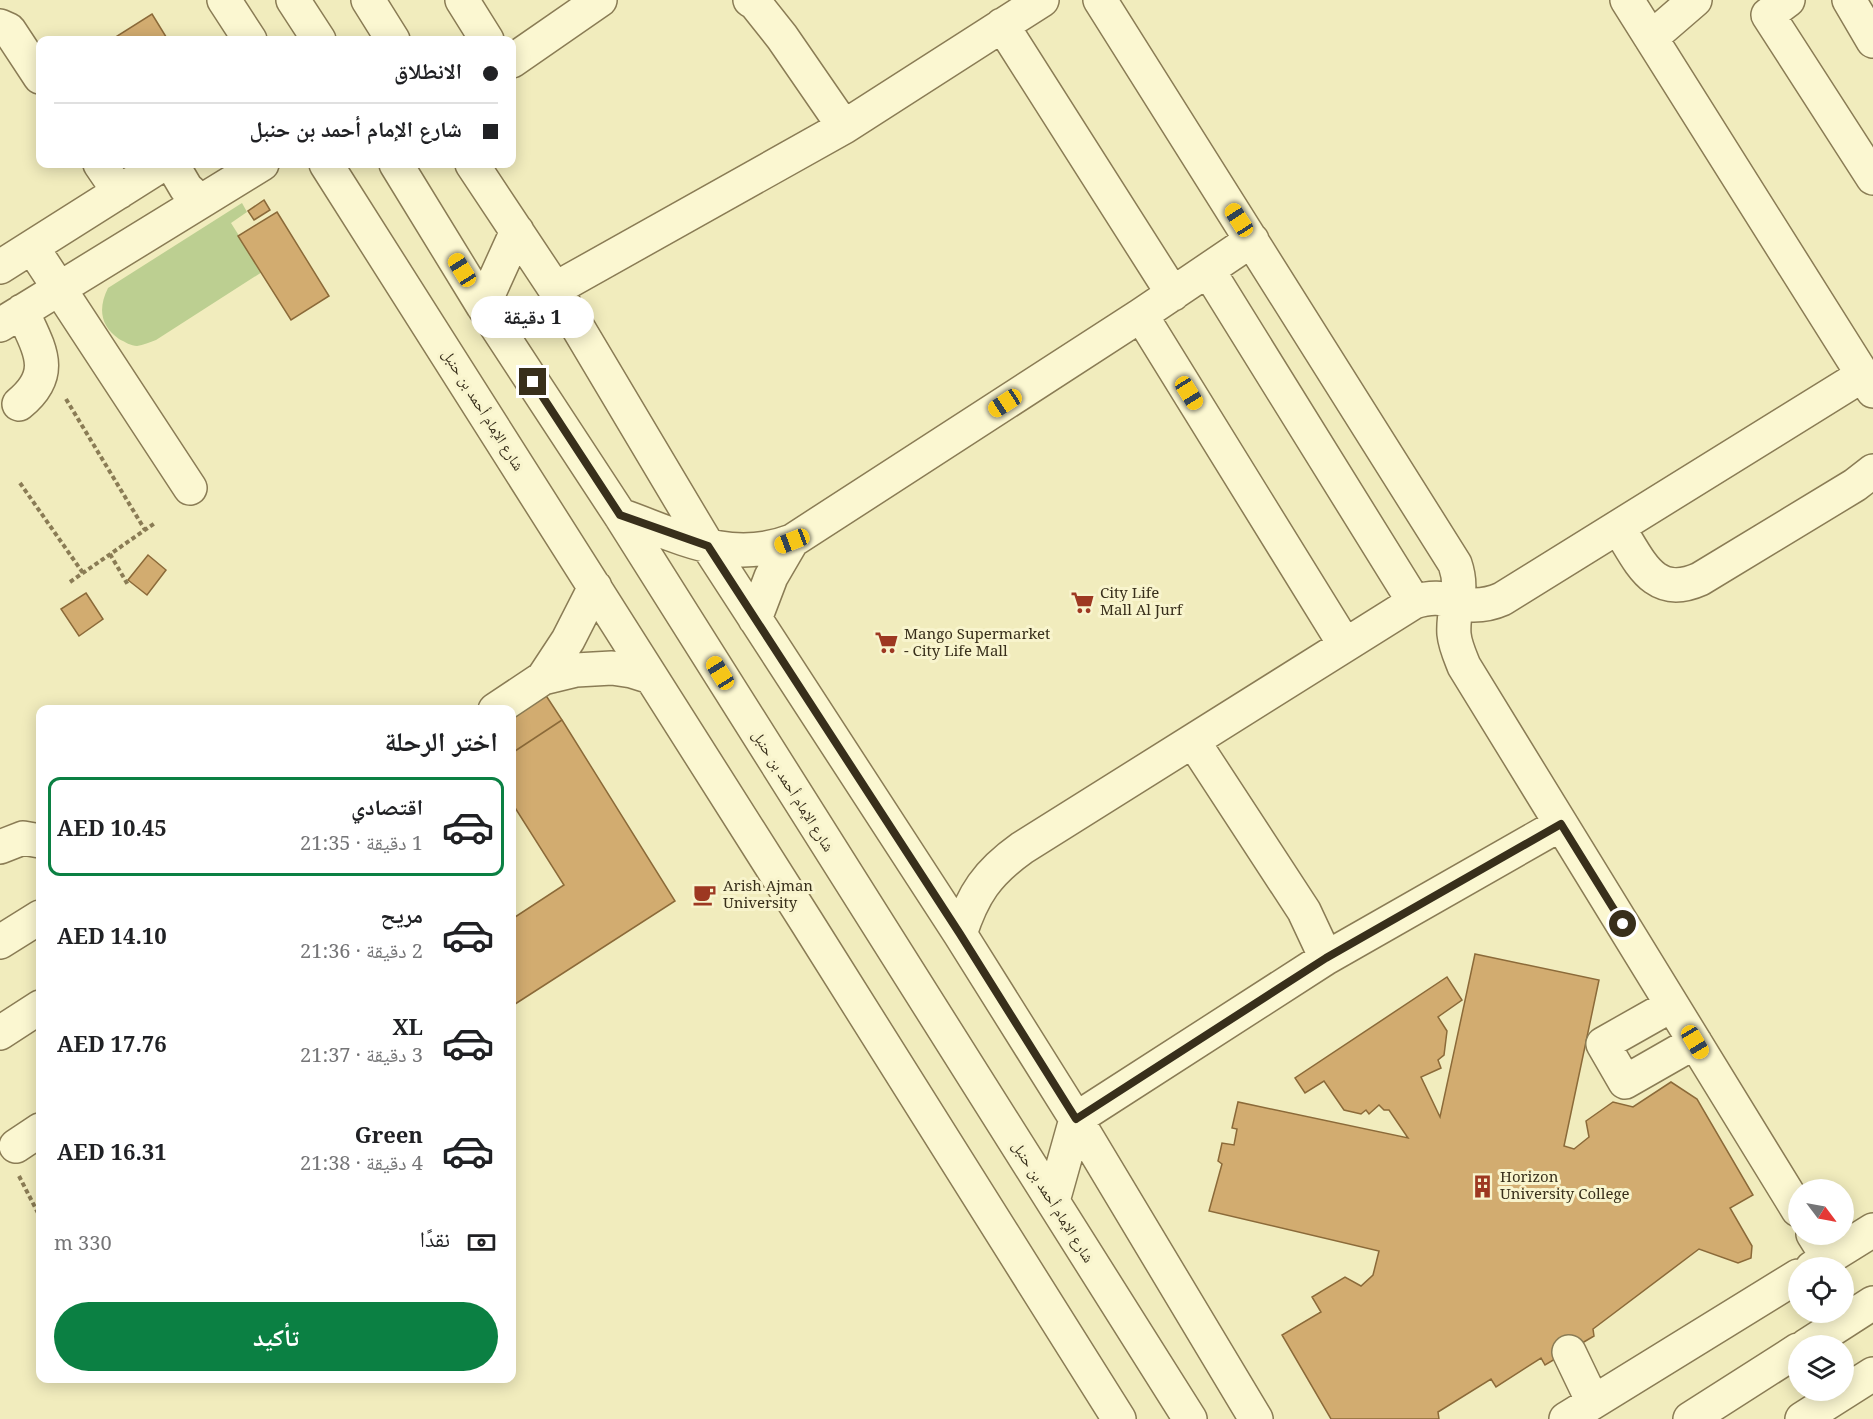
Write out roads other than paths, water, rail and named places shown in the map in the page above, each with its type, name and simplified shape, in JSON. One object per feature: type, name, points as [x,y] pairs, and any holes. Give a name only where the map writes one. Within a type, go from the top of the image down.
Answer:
[{"type":"street","points":[[224,0],[247,36]]},
{"type":"street","points":[[293,0],[316,36]]},
{"type":"street","points":[[368,0],[390,36]]},
{"type":"street","points":[[462,0],[484,36]]},
{"type":"street","points":[[516,58],[600,0]]},
{"type":"street","points":[[750,0],[755,3],[782,37],[844,127]]},
{"type":"street","points":[[1100,0],[1455,564],[1459,576],[1454,634],[1464,666],[1788,1194]]},
{"type":"street","points":[[960,934],[968,908],[981,884],[1000,864],[1414,602],[1436,597],[1473,605],[1488,604],[1502,599],[1618,527],[1868,383],[1642,13],[1695,0]]},
{"type":"street","points":[[1788,0],[1768,15],[1873,178]]},
{"type":"street","points":[[1849,0],[1873,40]]},
{"type":"street","points":[[555,289],[844,127],[1023,8],[1173,294]]},
{"type":"street","points":[[0,26],[9,30],[36,71]]},
{"type":"street","points":[[103,168],[119,192]]},
{"type":"street","points":[[40,378],[32,393],[19,404],[22,392],[21,367],[8,320],[255,168]]},
{"type":"street","name":"شارع الإمام أحمد بن حنبل","points":[[325,168],[595,587],[1119,1419]]},
{"type":"street","name":"شارع الإمام أحمد بن حنبل","points":[[398,168],[483,306],[620,515],[1190,1419]]},
{"type":"street","points":[[475,168],[555,289],[708,546],[960,934],[1076,1119],[1249,1414]]},
{"type":"street","points":[[0,267],[119,192],[166,170],[200,201]]},
{"type":"street","points":[[483,306],[517,231]]},
{"type":"street","points":[[620,515],[723,550],[750,551],[775,548],[792,541],[1142,315],[1252,240]]},
{"type":"street","points":[[32,247],[190,488]]},
{"type":"street","points":[[1208,270],[1414,602]]},
{"type":"street","points":[[1142,315],[1345,645]]},
{"type":"street","points":[[1618,527],[1653,577],[1668,585],[1685,586],[1855,485],[1873,471]]},
{"type":"street","points":[[755,619],[771,577],[792,541]]},
{"type":"street","points":[[543,678],[568,640],[595,587]]},
{"type":"street","points":[[502,705],[543,678],[576,670],[602,668],[632,671],[651,676]]},
{"type":"street","points":[[1193,741],[1304,911],[1326,958]]},
{"type":"street","points":[[1053,1201],[1076,1119],[1326,958],[1561,824]]},
{"type":"street","points":[[0,847],[23,838],[36,840]]},
{"type":"street","points":[[0,942],[36,920]]},
{"type":"street","points":[[1672,1005],[1603,1044],[1625,1082],[1695,1042]]},
{"type":"street","points":[[0,1033],[36,1010]]},
{"type":"street","points":[[1818,1253],[1873,1230]]},
{"type":"street","points":[[1569,1352],[1579,1413],[1788,1282]]},
{"type":"street","points":[[1824,1335],[1873,1304]]},
{"type":"street","points":[[1690,1419],[1788,1356]]},
{"type":"street","points":[[1802,1419],[1873,1374]]},
{"type":"place","name":"City Life Mall Al Jurf","points":[[1082,602]]},
{"type":"place","name":"Mango Supermarket - City Life Mall","points":[[886,643]]},
{"type":"place","name":"Arish Ajman University","points":[[705,895]]},
{"type":"place","name":"Horizon University College","points":[[1482,1186]]}]
